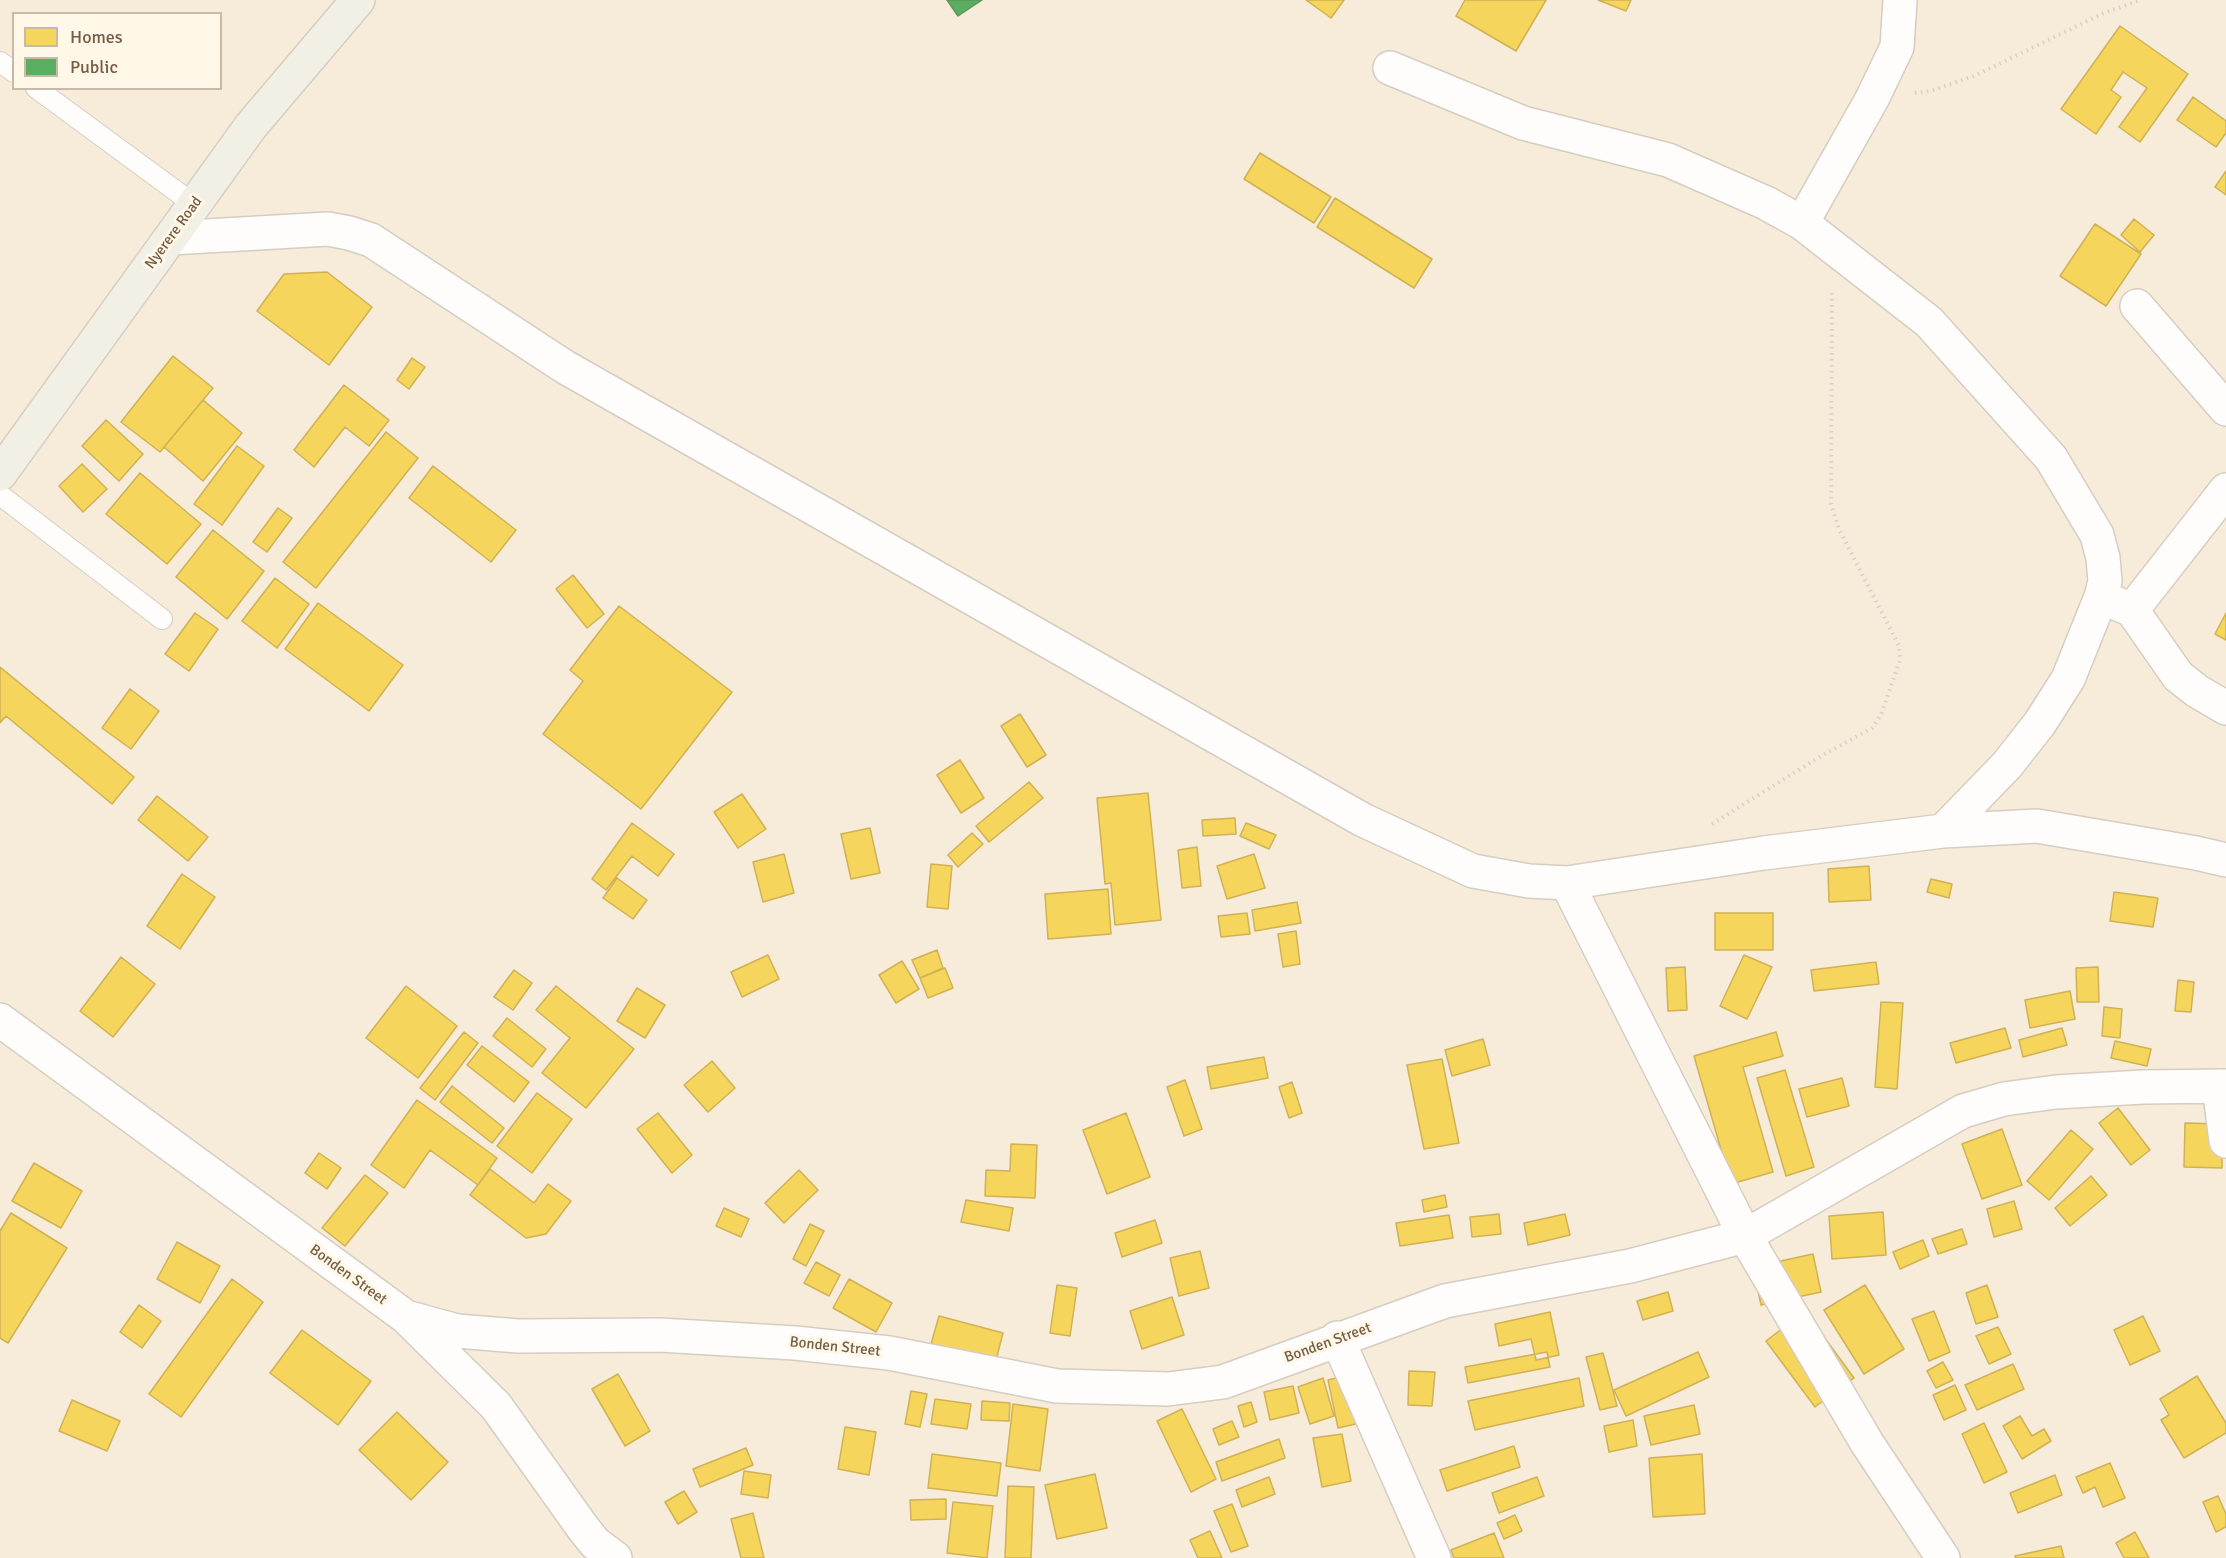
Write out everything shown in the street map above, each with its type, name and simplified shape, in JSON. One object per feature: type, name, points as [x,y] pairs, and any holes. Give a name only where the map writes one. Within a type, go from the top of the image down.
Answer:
[{"type":"main road","name":"Nyerere Road","points":[[0,474],[251,126],[358,0]]},
{"type":"street","points":[[1802,223],[1872,99],[1897,47],[1899,0]]},
{"type":"street","points":[[1390,68],[1523,123],[1668,160],[1766,203],[1802,223],[1929,322],[2051,458],[2097,535],[2103,558],[2105,581],[2101,597],[2068,679],[2040,723],[2007,765],[1943,831]]},
{"type":"street","points":[[171,238],[328,229],[371,240],[566,367],[1363,820],[1473,871],[1529,881],[1567,883],[1764,853],[1943,831],[2037,826],[2226,860]]},
{"type":"street","points":[[2137,306],[2226,409]]},
{"type":"street","points":[[2132,610],[2226,490]]},
{"type":"street","points":[[2101,597],[2132,610],[2178,676],[2197,691],[2226,708]]},
{"type":"street","points":[[1567,883],[1745,1236],[1867,1443],[1944,1558]]},
{"type":"street","name":"Bonden Street","points":[[0,1020],[406,1317],[458,1331],[518,1336],[660,1335],[807,1344],[889,1353],[1057,1386],[1168,1389],[1223,1382],[1337,1338],[1445,1301],[1630,1266],[1745,1236],[1963,1111],[2004,1099],[2056,1092],[2143,1087],[2223,1086]]},
{"type":"street","points":[[2223,1086],[2226,1141]]},
{"type":"street","points":[[406,1317],[496,1406],[583,1528],[595,1543],[615,1558]]},
{"type":"street","points":[[1337,1338],[1434,1558]]},
{"type":"lane","points":[[39,90],[195,205]]},
{"type":"lane","points":[[0,495],[162,619]]},
{"type":"path","points":[[1872,99],[1930,91],[1974,76],[2104,13],[2140,0]]},
{"type":"path","points":[[1706,828],[1816,759],[1872,728],[1881,715],[1900,660],[1899,646],[1839,529],[1831,504],[1833,247]]},
{"type":"shaded area","points":[[0,0],[2226,0],[2226,1558],[0,1558]]},
{"type":"building: Homes","points":[[1306,0],[1344,0],[1331,18]]},
{"type":"building: Homes","points":[[1465,0],[1546,0],[1516,51],[1456,16]]},
{"type":"building: Homes","points":[[1598,0],[1631,0],[1626,11]]},
{"type":"building: Homes","points":[[2120,26],[2188,74],[2140,142],[2119,127],[2147,88],[2123,72],[2111,90],[2121,97],[2096,134],[2061,109]]},
{"type":"building: Homes","points":[[2193,97],[2226,121],[2226,133],[2216,147],[2177,120]]},
{"type":"building: Homes","points":[[1260,153],[1331,197],[1314,223],[1244,179]]},
{"type":"building: Homes","points":[[2226,171],[2226,195],[2215,187]]},
{"type":"building: Homes","points":[[1335,198],[1432,259],[1414,288],[1317,227]]},
{"type":"building: Homes","points":[[2134,219],[2154,235],[2140,252],[2121,235]]},
{"type":"building: Homes","points":[[2095,224],[2141,254],[2106,306],[2060,276]]},
{"type":"building: Homes","points":[[327,272],[372,307],[329,365],[257,311],[284,274]]},
{"type":"building: Homes","points":[[173,356],[213,388],[160,452],[121,422]]},
{"type":"building: Homes","points":[[412,358],[425,367],[409,389],[397,380]]},
{"type":"building: Homes","points":[[344,385],[389,420],[369,446],[345,427],[314,467],[294,450]]},
{"type":"building: Homes","points":[[203,400],[242,433],[203,481],[164,447]]},
{"type":"building: Homes","points":[[106,420],[143,454],[119,481],[82,446]]},
{"type":"building: Homes","points":[[386,432],[418,458],[316,588],[283,562]]},
{"type":"building: Homes","points":[[237,446],[264,466],[222,525],[194,504]]},
{"type":"building: Homes","points":[[82,464],[107,489],[83,512],[59,486]]},
{"type":"building: Homes","points":[[433,466],[516,530],[491,562],[409,498]]},
{"type":"building: Homes","points":[[140,473],[201,524],[167,564],[106,514]]},
{"type":"building: Homes","points":[[278,508],[292,518],[267,552],[253,542]]},
{"type":"building: Homes","points":[[213,530],[264,571],[227,619],[176,577]]},
{"type":"building: Homes","points":[[573,575],[604,614],[587,628],[556,589]]},
{"type":"building: Homes","points":[[275,578],[309,604],[277,648],[242,621]]},
{"type":"building: Homes","points":[[318,603],[403,665],[369,711],[285,649]]},
{"type":"building: Homes","points":[[619,606],[732,692],[641,809],[543,734],[583,681],[570,670]]},
{"type":"building: Homes","points":[[195,613],[218,629],[189,671],[165,654]]},
{"type":"building: Homes","points":[[2226,613],[2226,640],[2215,634]]},
{"type":"building: Homes","points":[[0,667],[134,777],[112,804],[6,716],[0,723]]},
{"type":"building: Homes","points":[[130,689],[159,711],[131,749],[102,728]]},
{"type":"building: Homes","points":[[1020,714],[1046,755],[1027,767],[1001,726]]},
{"type":"building: Homes","points":[[960,760],[984,798],[961,813],[937,775]]},
{"type":"building: Homes","points":[[1029,782],[1043,798],[989,842],[976,826]]},
{"type":"building: Homes","points":[[1148,793],[1161,920],[1115,925],[1111,883],[1105,884],[1097,798]]},
{"type":"building: Homes","points":[[742,794],[766,829],[738,848],[714,812]]},
{"type":"building: Homes","points":[[157,796],[208,837],[188,861],[138,820]]},
{"type":"building: Homes","points":[[1235,818],[1236,834],[1203,836],[1202,820]]},
{"type":"building: Homes","points":[[632,823],[674,854],[658,876],[632,856],[606,890],[592,879]]},
{"type":"building: Homes","points":[[1246,823],[1276,835],[1269,849],[1240,836]]},
{"type":"building: Homes","points":[[870,828],[880,873],[851,879],[841,834]]},
{"type":"building: Homes","points":[[972,833],[983,844],[958,867],[948,855]]},
{"type":"building: Homes","points":[[1197,847],[1201,886],[1182,888],[1178,850]]},
{"type":"building: Homes","points":[[784,854],[794,893],[763,902],[753,862]]},
{"type":"building: Homes","points":[[1254,854],[1265,888],[1227,899],[1217,866]]},
{"type":"building: Homes","points":[[931,864],[952,866],[948,909],[927,907]]},
{"type":"building: Homes","points":[[1869,866],[1871,900],[1829,902],[1828,869]]},
{"type":"building: Homes","points":[[182,874],[215,897],[180,949],[147,926]]},
{"type":"building: Homes","points":[[617,878],[647,900],[633,919],[603,898]]},
{"type":"building: Homes","points":[[1931,879],[1952,884],[1949,898],[1927,892]]},
{"type":"building: Homes","points":[[1108,889],[1111,934],[1048,939],[1045,894]]},
{"type":"building: Homes","points":[[2114,892],[2158,898],[2153,927],[2110,921]]},
{"type":"building: Homes","points":[[1297,902],[1301,923],[1255,931],[1252,910]]},
{"type":"building: Homes","points":[[1247,913],[1250,934],[1221,937],[1218,916]]},
{"type":"building: Homes","points":[[1715,913],[1773,913],[1773,950],[1715,950]]},
{"type":"building: Homes","points":[[1296,931],[1300,964],[1283,967],[1278,934]]},
{"type":"building: Homes","points":[[937,950],[943,968],[920,978],[912,960]]},
{"type":"building: Homes","points":[[768,955],[779,979],[742,997],[731,972]]},
{"type":"building: Homes","points":[[1744,955],[1772,967],[1747,1019],[1720,1006]]},
{"type":"building: Homes","points":[[121,957],[155,984],[113,1037],[80,1011]]},
{"type":"building: Homes","points":[[902,961],[919,989],[896,1003],[879,975]]},
{"type":"building: Homes","points":[[1876,962],[1879,984],[1814,991],[1811,970]]},
{"type":"building: Homes","points":[[1685,967],[1687,1010],[1668,1011],[1666,968]]},
{"type":"building: Homes","points":[[2098,967],[2099,1002],[2077,1002],[2076,968]]},
{"type":"building: Homes","points":[[945,968],[953,988],[928,998],[920,978]]},
{"type":"building: Homes","points":[[514,970],[532,983],[513,1010],[494,997]]},
{"type":"building: Homes","points":[[2178,980],[2194,982],[2191,1012],[2175,1011]]},
{"type":"building: Homes","points":[[406,986],[457,1026],[418,1078],[366,1038]]},
{"type":"building: Homes","points":[[556,986],[634,1049],[586,1108],[542,1073],[570,1038],[536,1010]]},
{"type":"building: Homes","points":[[637,988],[665,1005],[645,1038],[617,1021]]},
{"type":"building: Homes","points":[[2070,991],[2075,1019],[2030,1028],[2025,1000]]},
{"type":"building: Homes","points":[[1881,1002],[1903,1003],[1897,1089],[1875,1087]]},
{"type":"building: Homes","points":[[2104,1007],[2122,1009],[2120,1038],[2102,1036]]},
{"type":"building: Homes","points":[[507,1018],[546,1049],[532,1067],[493,1036]]},
{"type":"building: Homes","points":[[2005,1028],[2011,1048],[1956,1063],[1950,1043]]},
{"type":"building: Homes","points":[[2062,1028],[2067,1045],[2023,1057],[2019,1040]]},
{"type":"building: Homes","points":[[464,1032],[478,1043],[435,1100],[420,1088]]},
{"type":"building: Homes","points":[[1776,1032],[1783,1056],[1743,1067],[1773,1172],[1731,1184],[1694,1056]]},
{"type":"building: Homes","points":[[1483,1039],[1490,1065],[1452,1076],[1445,1050]]},
{"type":"building: Homes","points":[[2115,1041],[2151,1049],[2147,1066],[2111,1058]]},
{"type":"building: Homes","points":[[482,1046],[529,1082],[514,1102],[467,1065]]},
{"type":"building: Homes","points":[[1264,1057],[1268,1078],[1211,1089],[1207,1067]]},
{"type":"building: Homes","points":[[1442,1059],[1459,1143],[1424,1149],[1407,1065]]},
{"type":"building: Homes","points":[[712,1061],[735,1088],[708,1112],[684,1085]]},
{"type":"building: Homes","points":[[1785,1070],[1814,1167],[1786,1176],[1757,1078]]},
{"type":"building: Homes","points":[[1842,1078],[1849,1106],[1807,1117],[1799,1089]]},
{"type":"building: Homes","points":[[1185,1080],[1202,1129],[1184,1136],[1167,1087]]},
{"type":"building: Homes","points":[[1292,1082],[1302,1113],[1289,1118],[1279,1087]]},
{"type":"building: Homes","points":[[452,1086],[504,1128],[492,1143],[440,1102]]},
{"type":"building: Homes","points":[[537,1093],[572,1119],[532,1173],[497,1146]]},
{"type":"building: Homes","points":[[417,1100],[497,1158],[478,1185],[430,1150],[404,1188],[371,1165]]},
{"type":"building: Homes","points":[[2118,1108],[2150,1150],[2131,1165],[2099,1123]]},
{"type":"building: Homes","points":[[658,1113],[692,1155],[672,1173],[637,1129]]},
{"type":"building: Homes","points":[[1126,1113],[1150,1177],[1107,1194],[1083,1130]]},
{"type":"building: Homes","points":[[2185,1123],[2222,1124],[2222,1168],[2184,1167]]},
{"type":"building: Homes","points":[[2002,1129],[2022,1185],[1982,1199],[1962,1144]]},
{"type":"building: Homes","points":[[2071,1130],[2093,1149],[2049,1200],[2027,1181]]},
{"type":"building: Homes","points":[[1011,1144],[1037,1145],[1035,1198],[985,1196],[986,1170],[1010,1171]]},
{"type":"building: Homes","points":[[319,1153],[341,1168],[327,1189],[305,1173]]},
{"type":"building: Homes","points":[[34,1163],[82,1191],[61,1228],[12,1201]]},
{"type":"building: Homes","points":[[490,1169],[534,1203],[548,1184],[571,1201],[546,1234],[526,1238],[470,1195]]},
{"type":"building: Homes","points":[[799,1170],[818,1190],[784,1223],[765,1203]]},
{"type":"building: Homes","points":[[365,1175],[388,1193],[345,1246],[322,1228]]},
{"type":"building: Homes","points":[[2091,1176],[2107,1195],[2070,1226],[2055,1208]]},
{"type":"building: Homes","points":[[1445,1195],[1447,1207],[1424,1212],[1422,1200]]},
{"type":"building: Homes","points":[[966,1200],[1013,1208],[1009,1231],[961,1222]]},
{"type":"building: Homes","points":[[2014,1201],[2022,1229],[1994,1237],[1987,1209]]},
{"type":"building: Homes","points":[[724,1208],[749,1219],[741,1237],[716,1226]]},
{"type":"building: Homes","points":[[1883,1212],[1886,1255],[1832,1259],[1829,1216]]},
{"type":"building: Homes","points":[[11,1213],[67,1248],[8,1343],[0,1338],[0,1231]]},
{"type":"building: Homes","points":[[1499,1214],[1501,1234],[1472,1237],[1470,1217]]},
{"type":"building: Homes","points":[[1565,1214],[1570,1235],[1528,1245],[1524,1223]]},
{"type":"building: Homes","points":[[1449,1215],[1453,1238],[1400,1246],[1396,1223]]},
{"type":"building: Homes","points":[[1155,1220],[1162,1243],[1122,1257],[1115,1233]]},
{"type":"building: Homes","points":[[810,1224],[824,1231],[806,1266],[793,1259]]},
{"type":"building: Homes","points":[[1962,1229],[1967,1244],[1938,1254],[1932,1239]]},
{"type":"building: Homes","points":[[1923,1240],[1929,1256],[1900,1269],[1893,1252]]},
{"type":"building: Homes","points":[[177,1242],[220,1266],[200,1303],[157,1279]]},
{"type":"building: Homes","points":[[1200,1251],[1209,1288],[1179,1296],[1170,1258]]},
{"type":"building: Homes","points":[[1813,1254],[1821,1292],[1761,1305],[1753,1267]]},
{"type":"building: Homes","points":[[816,1262],[840,1275],[829,1296],[804,1283]]},
{"type":"building: Homes","points":[[232,1279],[263,1302],[181,1417],[149,1394]]},
{"type":"building: Homes","points":[[849,1279],[892,1303],[876,1332],[833,1308]]},
{"type":"building: Homes","points":[[1057,1285],[1077,1288],[1070,1336],[1050,1333]]},
{"type":"building: Homes","points":[[1865,1285],[1904,1349],[1864,1374],[1824,1310]]},
{"type":"building: Homes","points":[[1987,1285],[1998,1317],[1976,1324],[1966,1293]]},
{"type":"building: Homes","points":[[1668,1292],[1673,1311],[1643,1320],[1637,1301]]},
{"type":"building: Homes","points":[[1172,1297],[1184,1335],[1142,1349],[1130,1311]]},
{"type":"building: Homes","points":[[139,1305],[161,1321],[142,1348],[120,1332]]},
{"type":"building: Homes","points":[[1805,1311],[1854,1378],[1815,1407],[1766,1341]]},
{"type":"building: Homes","points":[[1934,1311],[1950,1352],[1929,1361],[1912,1319]]},
{"type":"building: Homes","points":[[1550,1312],[1559,1355],[1536,1360],[1531,1339],[1499,1346],[1495,1324]]},
{"type":"building: Homes","points":[[939,1316],[1003,1333],[996,1360],[931,1344]]},
{"type":"building: Homes","points":[[2143,1316],[2160,1351],[2130,1365],[2114,1330]]},
{"type":"building: Homes","points":[[1998,1327],[2011,1354],[1989,1364],[1976,1336]]},
{"type":"building: Homes","points":[[302,1330],[371,1381],[338,1425],[270,1373]]},
{"type":"building: Homes","points":[[1547,1352],[1550,1367],[1468,1383],[1465,1367]]},
{"type":"building: Homes","points":[[1698,1352],[1709,1377],[1626,1416],[1614,1390]]},
{"type":"building: Homes","points":[[1603,1353],[1617,1406],[1600,1410],[1586,1357]]},
{"type":"building: Homes","points":[[1943,1362],[1953,1380],[1936,1388],[1927,1371]]},
{"type":"building: Homes","points":[[2013,1364],[2024,1389],[1977,1410],[1965,1385]]},
{"type":"building: Homes","points":[[1409,1371],[1435,1372],[1432,1406],[1408,1405]]},
{"type":"building: Homes","points":[[618,1374],[650,1431],[625,1446],[592,1389]]},
{"type":"building: Homes","points":[[1349,1375],[1360,1423],[1338,1428],[1328,1380]]},
{"type":"building: Homes","points":[[2197,1376],[2226,1423],[2226,1433],[2184,1458],[2161,1420],[2169,1415],[2160,1399]]},
{"type":"building: Homes","points":[[1323,1378],[1334,1416],[1310,1424],[1298,1387]]},
{"type":"building: Homes","points":[[1579,1378],[1584,1406],[1475,1430],[1468,1401]]},
{"type":"building: Homes","points":[[1955,1385],[1966,1410],[1944,1420],[1933,1395]]},
{"type":"building: Homes","points":[[1293,1386],[1299,1413],[1270,1420],[1264,1392]]},
{"type":"building: Homes","points":[[911,1391],[927,1394],[920,1427],[905,1424]]},
{"type":"building: Homes","points":[[935,1399],[971,1404],[967,1429],[931,1424]]},
{"type":"building: Homes","points":[[72,1400],[120,1421],[107,1451],[59,1431]]},
{"type":"building: Homes","points":[[982,1401],[1010,1403],[1009,1421],[981,1420]]},
{"type":"building: Homes","points":[[1251,1402],[1257,1422],[1244,1427],[1238,1406]]},
{"type":"building: Homes","points":[[1013,1404],[1048,1409],[1040,1471],[1006,1466]]},
{"type":"building: Homes","points":[[1694,1405],[1700,1434],[1651,1445],[1644,1416]]},
{"type":"building: Homes","points":[[1182,1409],[1216,1479],[1191,1492],[1157,1421]]},
{"type":"building: Homes","points":[[397,1412],[448,1462],[411,1500],[359,1450]]},
{"type":"building: Homes","points":[[2020,1416],[2032,1436],[2044,1429],[2051,1441],[2022,1459],[2003,1426]]},
{"type":"building: Homes","points":[[1633,1420],[1637,1446],[1609,1452],[1604,1426]]},
{"type":"building: Homes","points":[[1232,1421],[1239,1437],[1219,1445],[1213,1429]]},
{"type":"building: Homes","points":[[1984,1423],[2007,1472],[1984,1483],[1962,1434]]},
{"type":"building: Homes","points":[[845,1427],[876,1432],[869,1475],[838,1469]]},
{"type":"building: Homes","points":[[1342,1434],[1351,1481],[1322,1487],[1313,1438]]},
{"type":"building: Homes","points":[[1279,1439],[1285,1458],[1222,1481],[1216,1462]]},
{"type":"building: Homes","points":[[1514,1446],[1520,1467],[1447,1491],[1440,1470]]},
{"type":"building: Homes","points":[[746,1448],[753,1465],[700,1487],[693,1469]]},
{"type":"building: Homes","points":[[932,1454],[1001,1463],[997,1496],[928,1488]]},
{"type":"building: Homes","points":[[1702,1454],[1705,1514],[1653,1517],[1649,1458]]},
{"type":"building: Homes","points":[[2110,1463],[2125,1498],[2103,1507],[2095,1487],[2083,1493],[2076,1477]]},
{"type":"building: Homes","points":[[744,1471],[771,1475],[768,1498],[741,1494]]},
{"type":"building: Homes","points":[[1095,1474],[1107,1528],[1057,1539],[1045,1485]]},
{"type":"building: Homes","points":[[2055,1475],[2062,1495],[2018,1513],[2010,1493]]},
{"type":"building: Homes","points":[[1269,1477],[1275,1494],[1242,1507],[1236,1490]]},
{"type":"building: Homes","points":[[1537,1477],[1544,1496],[1499,1513],[1492,1493]]},
{"type":"building: Homes","points":[[1008,1486],[1034,1487],[1031,1558],[1005,1558]]},
{"type":"building: Homes","points":[[684,1491],[697,1512],[678,1524],[665,1502]]},
{"type":"building: Homes","points":[[2218,1496],[2226,1514],[2226,1527],[2216,1532],[2203,1502]]},
{"type":"building: Homes","points":[[946,1499],[946,1519],[911,1520],[910,1500]]},
{"type":"building: Homes","points":[[953,1502],[993,1506],[987,1558],[947,1553]]},
{"type":"building: Homes","points":[[1232,1504],[1248,1546],[1231,1552],[1214,1511]]},
{"type":"building: Homes","points":[[753,1513],[764,1558],[741,1558],[731,1519]]},
{"type":"building: Homes","points":[[1515,1515],[1522,1531],[1504,1539],[1497,1523]]},
{"type":"building: Homes","points":[[1210,1531],[1222,1558],[1198,1558],[1190,1540]]},
{"type":"building: Homes","points":[[2135,1532],[2149,1558],[2124,1558],[2116,1543]]},
{"type":"building: Homes","points":[[1494,1533],[1504,1558],[1454,1558],[1451,1550]]},
{"type":"building: Homes","points":[[2061,1546],[2064,1558],[2016,1558],[2015,1556]]},
{"type":"building: Public","points":[[947,0],[982,0],[958,16]]}]
